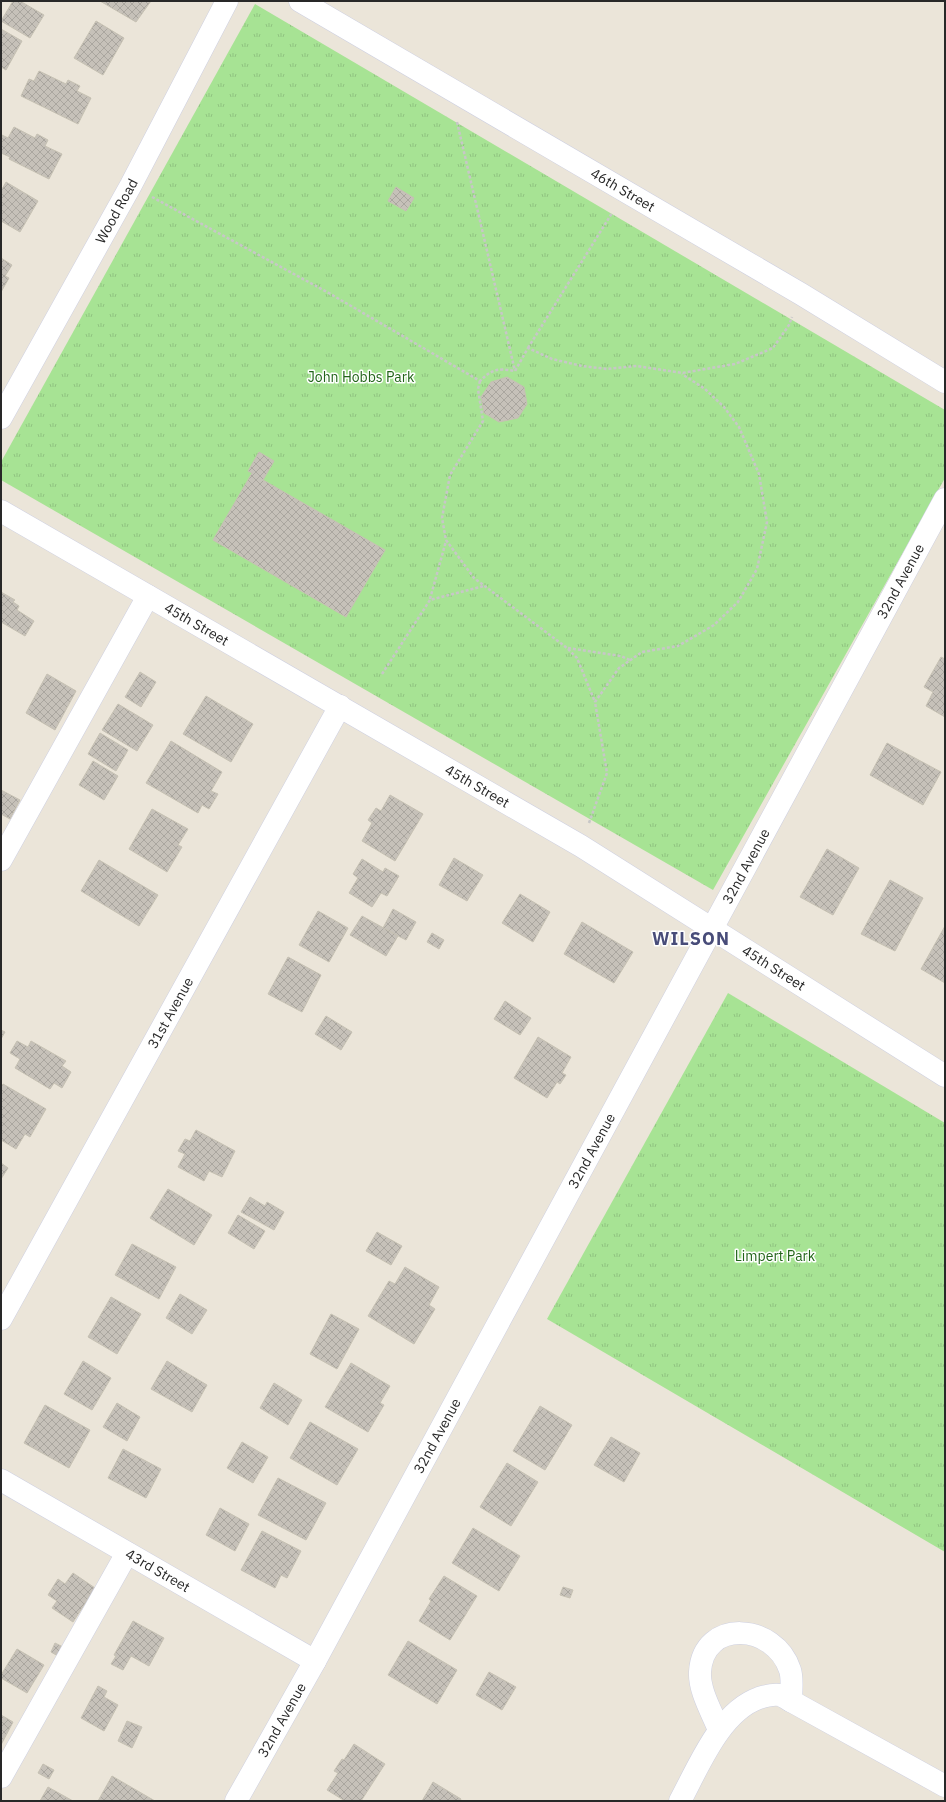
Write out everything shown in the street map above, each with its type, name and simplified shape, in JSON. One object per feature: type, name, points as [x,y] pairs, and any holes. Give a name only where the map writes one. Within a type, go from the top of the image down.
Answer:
[{"type":"street","name":"Wood Road","points":[[1,418],[131,185],[227,1]]},
{"type":"street","name":"46th Street","points":[[300,1],[801,294],[945,382]]},
{"type":"street","name":"32nd Avenue","points":[[236,1801],[315,1661],[945,499]]},
{"type":"street","name":"45th Street","points":[[1,512],[581,846],[945,1076]]},
{"type":"street","points":[[1,860],[148,596]]},
{"type":"street","name":"31st Avenue","points":[[1,1319],[340,706]]},
{"type":"street","name":"43rd Street","points":[[1,1480],[315,1661]]},
{"type":"street","points":[[1,1777],[127,1553]]},
{"type":"street","points":[[720,1730],[701,1687],[700,1672],[703,1658],[709,1646],[721,1637],[746,1632],[773,1644],[781,1652],[790,1671],[791,1701]]},
{"type":"street","points":[[680,1801],[720,1730],[736,1711],[750,1702],[766,1695],[779,1695],[791,1701],[945,1786]]},
{"type":"path","points":[[456,122],[515,371]]},
{"type":"path","points":[[131,185],[328,292],[480,381]]},
{"type":"path","points":[[515,371],[612,213]]},
{"type":"path","points":[[528,348],[552,358],[582,366],[607,369],[638,366],[682,373],[735,364],[773,348],[789,325],[801,294]]},
{"type":"path","points":[[382,674],[430,600],[446,540],[442,518],[450,475],[483,421],[478,389],[480,381],[489,372],[503,369],[515,371]]},
{"type":"path","points":[[596,702],[619,668],[642,652],[678,646],[714,624],[738,602],[757,569],[767,522],[759,474],[739,427],[724,407],[705,389],[682,373]]},
{"type":"path","points":[[446,540],[474,578],[567,648],[577,658],[596,702],[607,773],[603,788],[581,846]]},
{"type":"path","points":[[430,600],[485,586]]},
{"type":"path","points":[[567,648],[621,656],[630,660]]},
{"type":"green space","name":"John Hobbs Park","points":[[255,4],[945,410],[945,478],[713,890],[1,480],[1,462]]},
{"type":"green space","name":"Limpert Park","points":[[728,993],[945,1123],[945,1552],[547,1319]]},
{"type":"building","points":[[13,1],[20,1],[44,15],[30,38],[1,21]]},
{"type":"building","points":[[100,1],[151,1],[136,22]]},
{"type":"building","points":[[96,21],[124,38],[103,75],[74,58]]},
{"type":"building","points":[[1,29],[22,41],[6,70],[1,67]]},
{"type":"building","points":[[39,71],[66,84],[68,80],[80,86],[77,91],[91,98],[78,124],[21,96],[29,79],[34,81]]},
{"type":"building","points":[[14,127],[35,138],[37,134],[48,140],[45,146],[62,154],[49,179],[9,159],[10,157],[1,153],[2,135],[8,138]]},
{"type":"building","points":[[6,182],[38,201],[20,232],[1,221],[1,191]]},
{"type":"building","points":[[396,187],[414,198],[406,211],[388,201]]},
{"type":"building","points":[[1,258],[12,265],[5,276],[9,278],[1,292]]},
{"type":"building","points":[[507,377],[524,387],[527,404],[518,418],[499,422],[484,413],[481,397],[491,382]]},
{"type":"building","points":[[259,452],[274,461],[263,480],[385,550],[346,617],[213,540],[252,473],[248,471]]},
{"type":"building","points":[[1,592],[15,600],[13,602],[19,606],[17,610],[34,621],[25,636],[1,622]]},
{"type":"building","points":[[941,657],[945,659],[945,717],[926,706],[933,692],[924,687]]},
{"type":"building","points":[[140,672],[156,682],[141,707],[125,697]]},
{"type":"building","points":[[47,674],[76,691],[55,730],[26,713]]},
{"type":"building","points":[[206,696],[253,724],[231,762],[183,734]]},
{"type":"building","points":[[118,704],[153,725],[137,751],[102,730]]},
{"type":"building","points":[[100,733],[128,750],[116,771],[88,754]]},
{"type":"building","points":[[171,741],[222,772],[211,791],[218,794],[209,809],[202,805],[198,813],[146,783]]},
{"type":"building","points":[[887,743],[941,772],[923,805],[870,775]]},
{"type":"building","points":[[93,761],[118,776],[104,800],[79,785]]},
{"type":"building","points":[[1,790],[20,800],[10,819],[1,814]]},
{"type":"building","points":[[390,795],[423,814],[395,861],[362,841],[372,823],[368,820],[376,808],[381,811]]},
{"type":"building","points":[[152,809],[188,829],[178,845],[182,847],[167,872],[129,849]]},
{"type":"building","points":[[827,849],[859,868],[833,915],[800,897]]},
{"type":"building","points":[[454,858],[483,875],[467,901],[439,885]]},
{"type":"building","points":[[362,859],[383,872],[385,868],[399,876],[387,896],[381,893],[372,907],[349,893],[358,878],[353,874]]},
{"type":"building","points":[[99,860],[158,895],[139,926],[81,891]]},
{"type":"building","points":[[890,880],[923,898],[895,951],[861,934]]},
{"type":"building","points":[[520,894],[550,912],[533,942],[502,923]]},
{"type":"building","points":[[393,909],[416,922],[406,940],[383,928]]},
{"type":"building","points":[[318,911],[348,928],[329,962],[299,945]]},
{"type":"building","points":[[362,916],[398,936],[386,956],[350,935]]},
{"type":"building","points":[[582,922],[633,952],[614,983],[564,954]]},
{"type":"building","points":[[945,926],[945,983],[921,969]]},
{"type":"building","points":[[432,933],[444,940],[439,949],[427,942]]},
{"type":"building","points":[[288,957],[321,975],[302,1012],[268,994]]},
{"type":"building","points":[[505,1001],[531,1018],[520,1035],[494,1019]]},
{"type":"building","points":[[326,1016],[352,1032],[341,1050],[315,1034]]},
{"type":"building","points":[[1,1030],[5,1032],[1,1039]]},
{"type":"building","points":[[538,1037],[571,1057],[562,1073],[566,1075],[560,1084],[557,1082],[547,1098],[514,1078]]},
{"type":"building","points":[[17,1041],[28,1047],[31,1041],[66,1061],[62,1066],[71,1072],[62,1088],[54,1083],[50,1089],[15,1068],[20,1059],[10,1053]]},
{"type":"building","points":[[3,1084],[46,1109],[30,1137],[25,1134],[16,1149],[1,1140],[1,1087]]},
{"type":"building","points":[[196,1130],[235,1151],[222,1177],[209,1171],[204,1181],[178,1167],[185,1154],[178,1151],[185,1139],[190,1141]]},
{"type":"building","points":[[1,1163],[8,1168],[1,1179]]},
{"type":"building","points":[[168,1189],[212,1215],[194,1245],[150,1218]]},
{"type":"building","points":[[250,1197],[265,1206],[267,1202],[284,1212],[274,1230],[241,1212]]},
{"type":"building","points":[[238,1215],[265,1231],[254,1249],[228,1233]]},
{"type":"building","points":[[377,1232],[402,1246],[391,1265],[366,1251]]},
{"type":"building","points":[[132,1244],[176,1267],[159,1299],[115,1275]]},
{"type":"building","points":[[405,1267],[439,1287],[429,1305],[435,1309],[414,1344],[368,1316],[389,1281],[395,1284]]},
{"type":"building","points":[[180,1294],[207,1310],[192,1334],[166,1318]]},
{"type":"building","points":[[111,1297],[141,1314],[117,1354],[88,1337]]},
{"type":"building","points":[[331,1314],[359,1329],[337,1369],[310,1354]]},
{"type":"building","points":[[83,1361],[111,1378],[92,1410],[64,1394]]},
{"type":"building","points":[[167,1361],[207,1385],[192,1412],[151,1389]]},
{"type":"building","points":[[351,1363],[390,1386],[380,1403],[384,1405],[368,1432],[325,1407]]},
{"type":"building","points":[[274,1383],[302,1400],[288,1425],[260,1408]]},
{"type":"building","points":[[117,1403],[140,1417],[127,1441],[103,1427]]},
{"type":"building","points":[[45,1405],[90,1430],[69,1468],[24,1443]]},
{"type":"building","points":[[540,1406],[572,1425],[545,1470],[513,1451]]},
{"type":"building","points":[[310,1422],[358,1449],[337,1485],[290,1458]]},
{"type":"building","points":[[611,1437],[640,1453],[624,1482],[594,1465]]},
{"type":"building","points":[[242,1442],[268,1457],[253,1483],[227,1468]]},
{"type":"building","points":[[123,1449],[161,1469],[146,1498],[108,1478]]},
{"type":"building","points":[[507,1463],[538,1482],[511,1526],[480,1507]]},
{"type":"building","points":[[278,1478],[326,1503],[306,1540],[258,1515]]},
{"type":"building","points":[[220,1508],[249,1524],[235,1551],[206,1535]]},
{"type":"building","points":[[473,1528],[520,1556],[499,1591],[452,1563]]},
{"type":"building","points":[[262,1531],[301,1551],[287,1578],[281,1575],[275,1588],[241,1570]]},
{"type":"building","points":[[73,1573],[95,1588],[73,1622],[52,1608],[57,1601],[48,1595],[58,1579],[65,1584]]},
{"type":"building","points":[[444,1576],[477,1596],[450,1640],[419,1621],[431,1601],[429,1599]]},
{"type":"building","points":[[563,1587],[573,1590],[570,1598],[560,1595]]},
{"type":"building","points":[[133,1621],[164,1638],[149,1666],[131,1656],[123,1670],[111,1664],[116,1656],[114,1655]]},
{"type":"building","points":[[408,1641],[457,1670],[437,1704],[388,1675]]},
{"type":"building","points":[[55,1643],[63,1647],[58,1656],[51,1652]]},
{"type":"building","points":[[17,1649],[44,1665],[27,1693],[1,1678],[1,1675]]},
{"type":"building","points":[[489,1672],[516,1687],[502,1710],[476,1695]]},
{"type":"building","points":[[98,1686],[107,1691],[104,1697],[118,1705],[104,1731],[81,1718]]},
{"type":"building","points":[[1,1715],[13,1722],[1,1745]]},
{"type":"building","points":[[127,1721],[142,1727],[132,1748],[118,1741]]},
{"type":"building","points":[[354,1744],[385,1764],[361,1801],[345,1801],[327,1790],[338,1773],[334,1771],[342,1759],[344,1760]]},
{"type":"building","points":[[43,1764],[54,1770],[49,1779],[38,1773]]},
{"type":"building","points":[[112,1776],[155,1801],[98,1801]]},
{"type":"building","points":[[433,1782],[461,1799],[460,1801],[422,1801]]},
{"type":"building","points":[[48,1787],[73,1801],[40,1801]]},
{"type":"district","name":"WILSON","points":[[691,939]]}]
